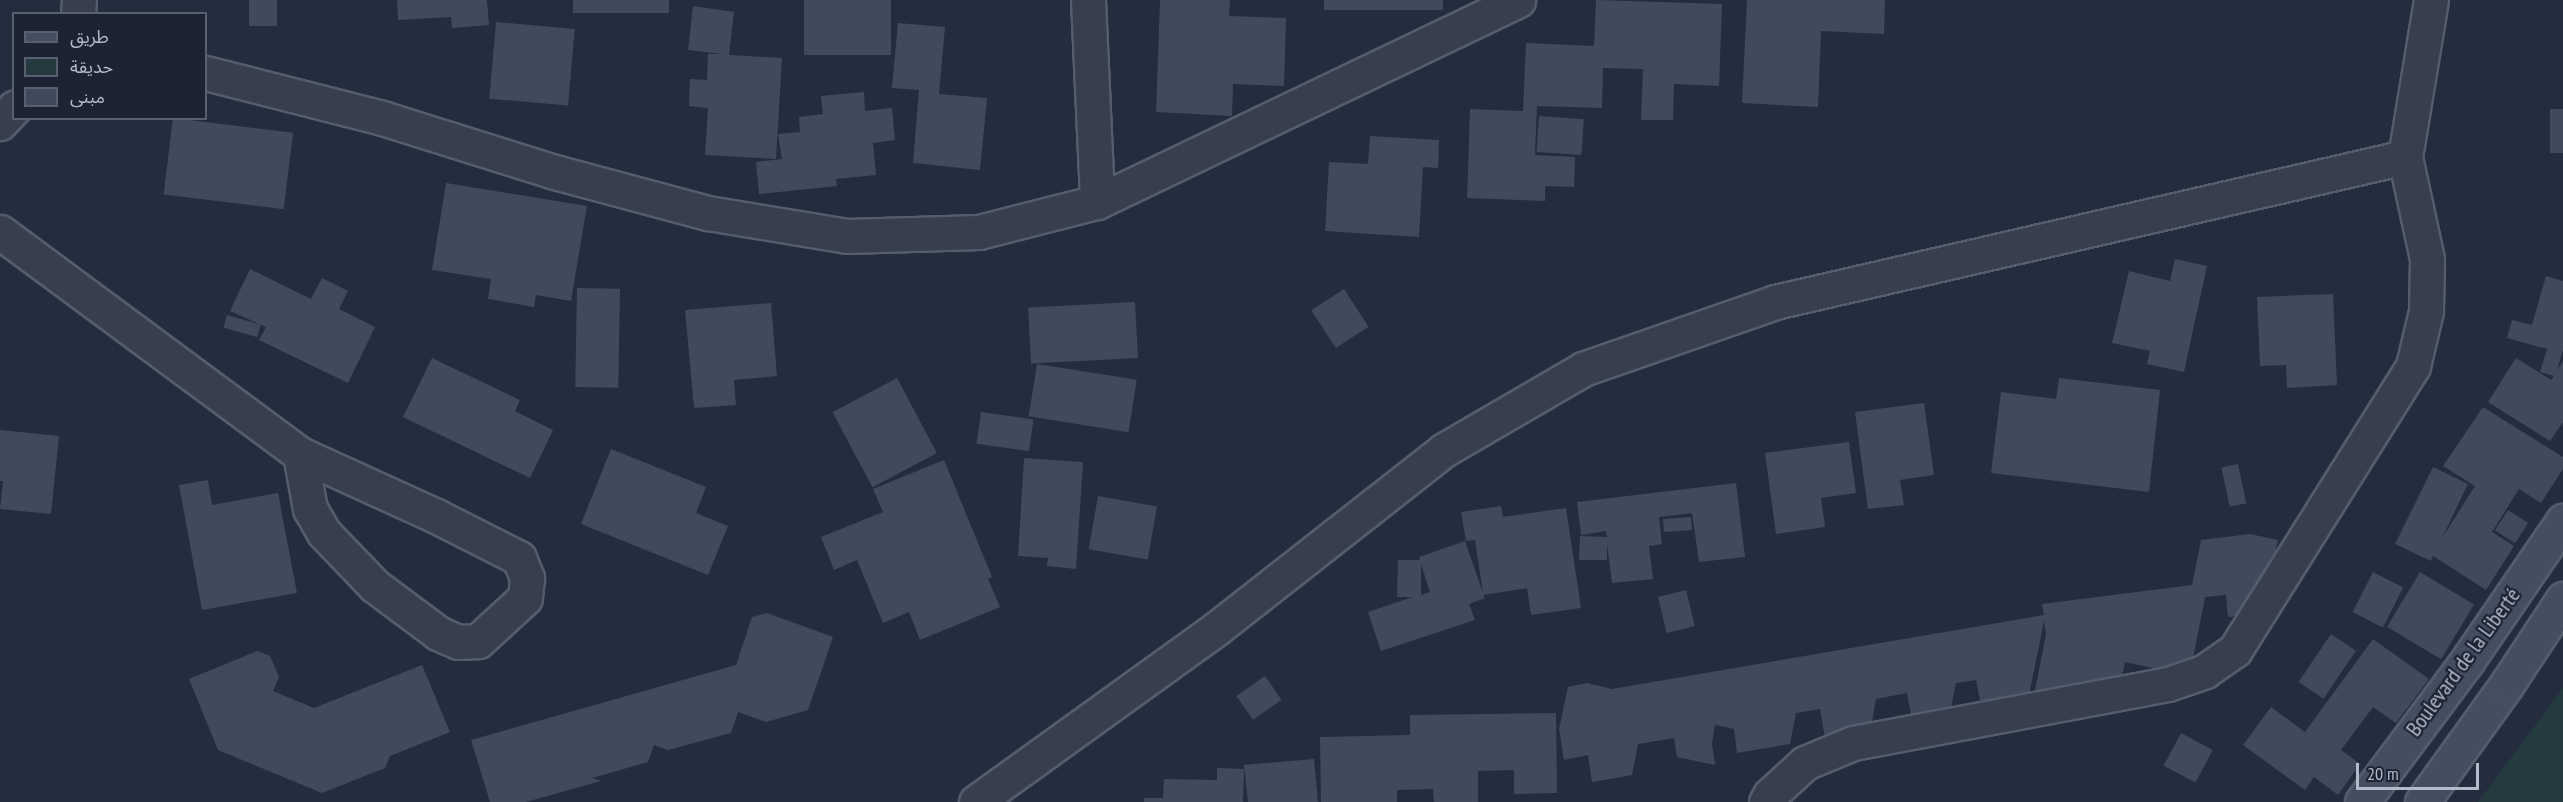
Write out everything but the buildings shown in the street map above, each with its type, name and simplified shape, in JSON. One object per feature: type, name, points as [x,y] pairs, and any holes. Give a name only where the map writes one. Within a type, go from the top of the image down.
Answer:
[{"type":"street","points":[[1088,0],[1097,202]]},
{"type":"street","points":[[207,73],[382,118],[551,171],[708,213],[847,237],[979,232],[1097,202],[1518,0]]},
{"type":"street","points":[[1766,802],[1770,795],[1805,763],[1853,742],[2169,684],[2205,671],[2235,650],[2413,366],[2426,311],[2427,259],[2404,157],[2431,0]]},
{"type":"street","points":[[0,123],[12,110]]},
{"type":"street","points":[[976,802],[1217,628],[1444,450],[1583,369],[1775,302],[2404,157]]},
{"type":"street","points":[[0,232],[300,454],[436,516],[519,558],[527,578],[525,598],[477,641],[458,642],[438,633],[375,586],[324,533],[310,510],[300,454]]},
{"type":"street","name":"Boulevard de la Liberté","points":[[2362,802],[2467,661],[2563,521]]},
{"type":"street","name":"Boulevard de la Liberté","points":[[2422,802],[2507,684],[2563,599]]},
{"type":"green space","points":[[2563,688],[2563,802],[2478,802]]}]
